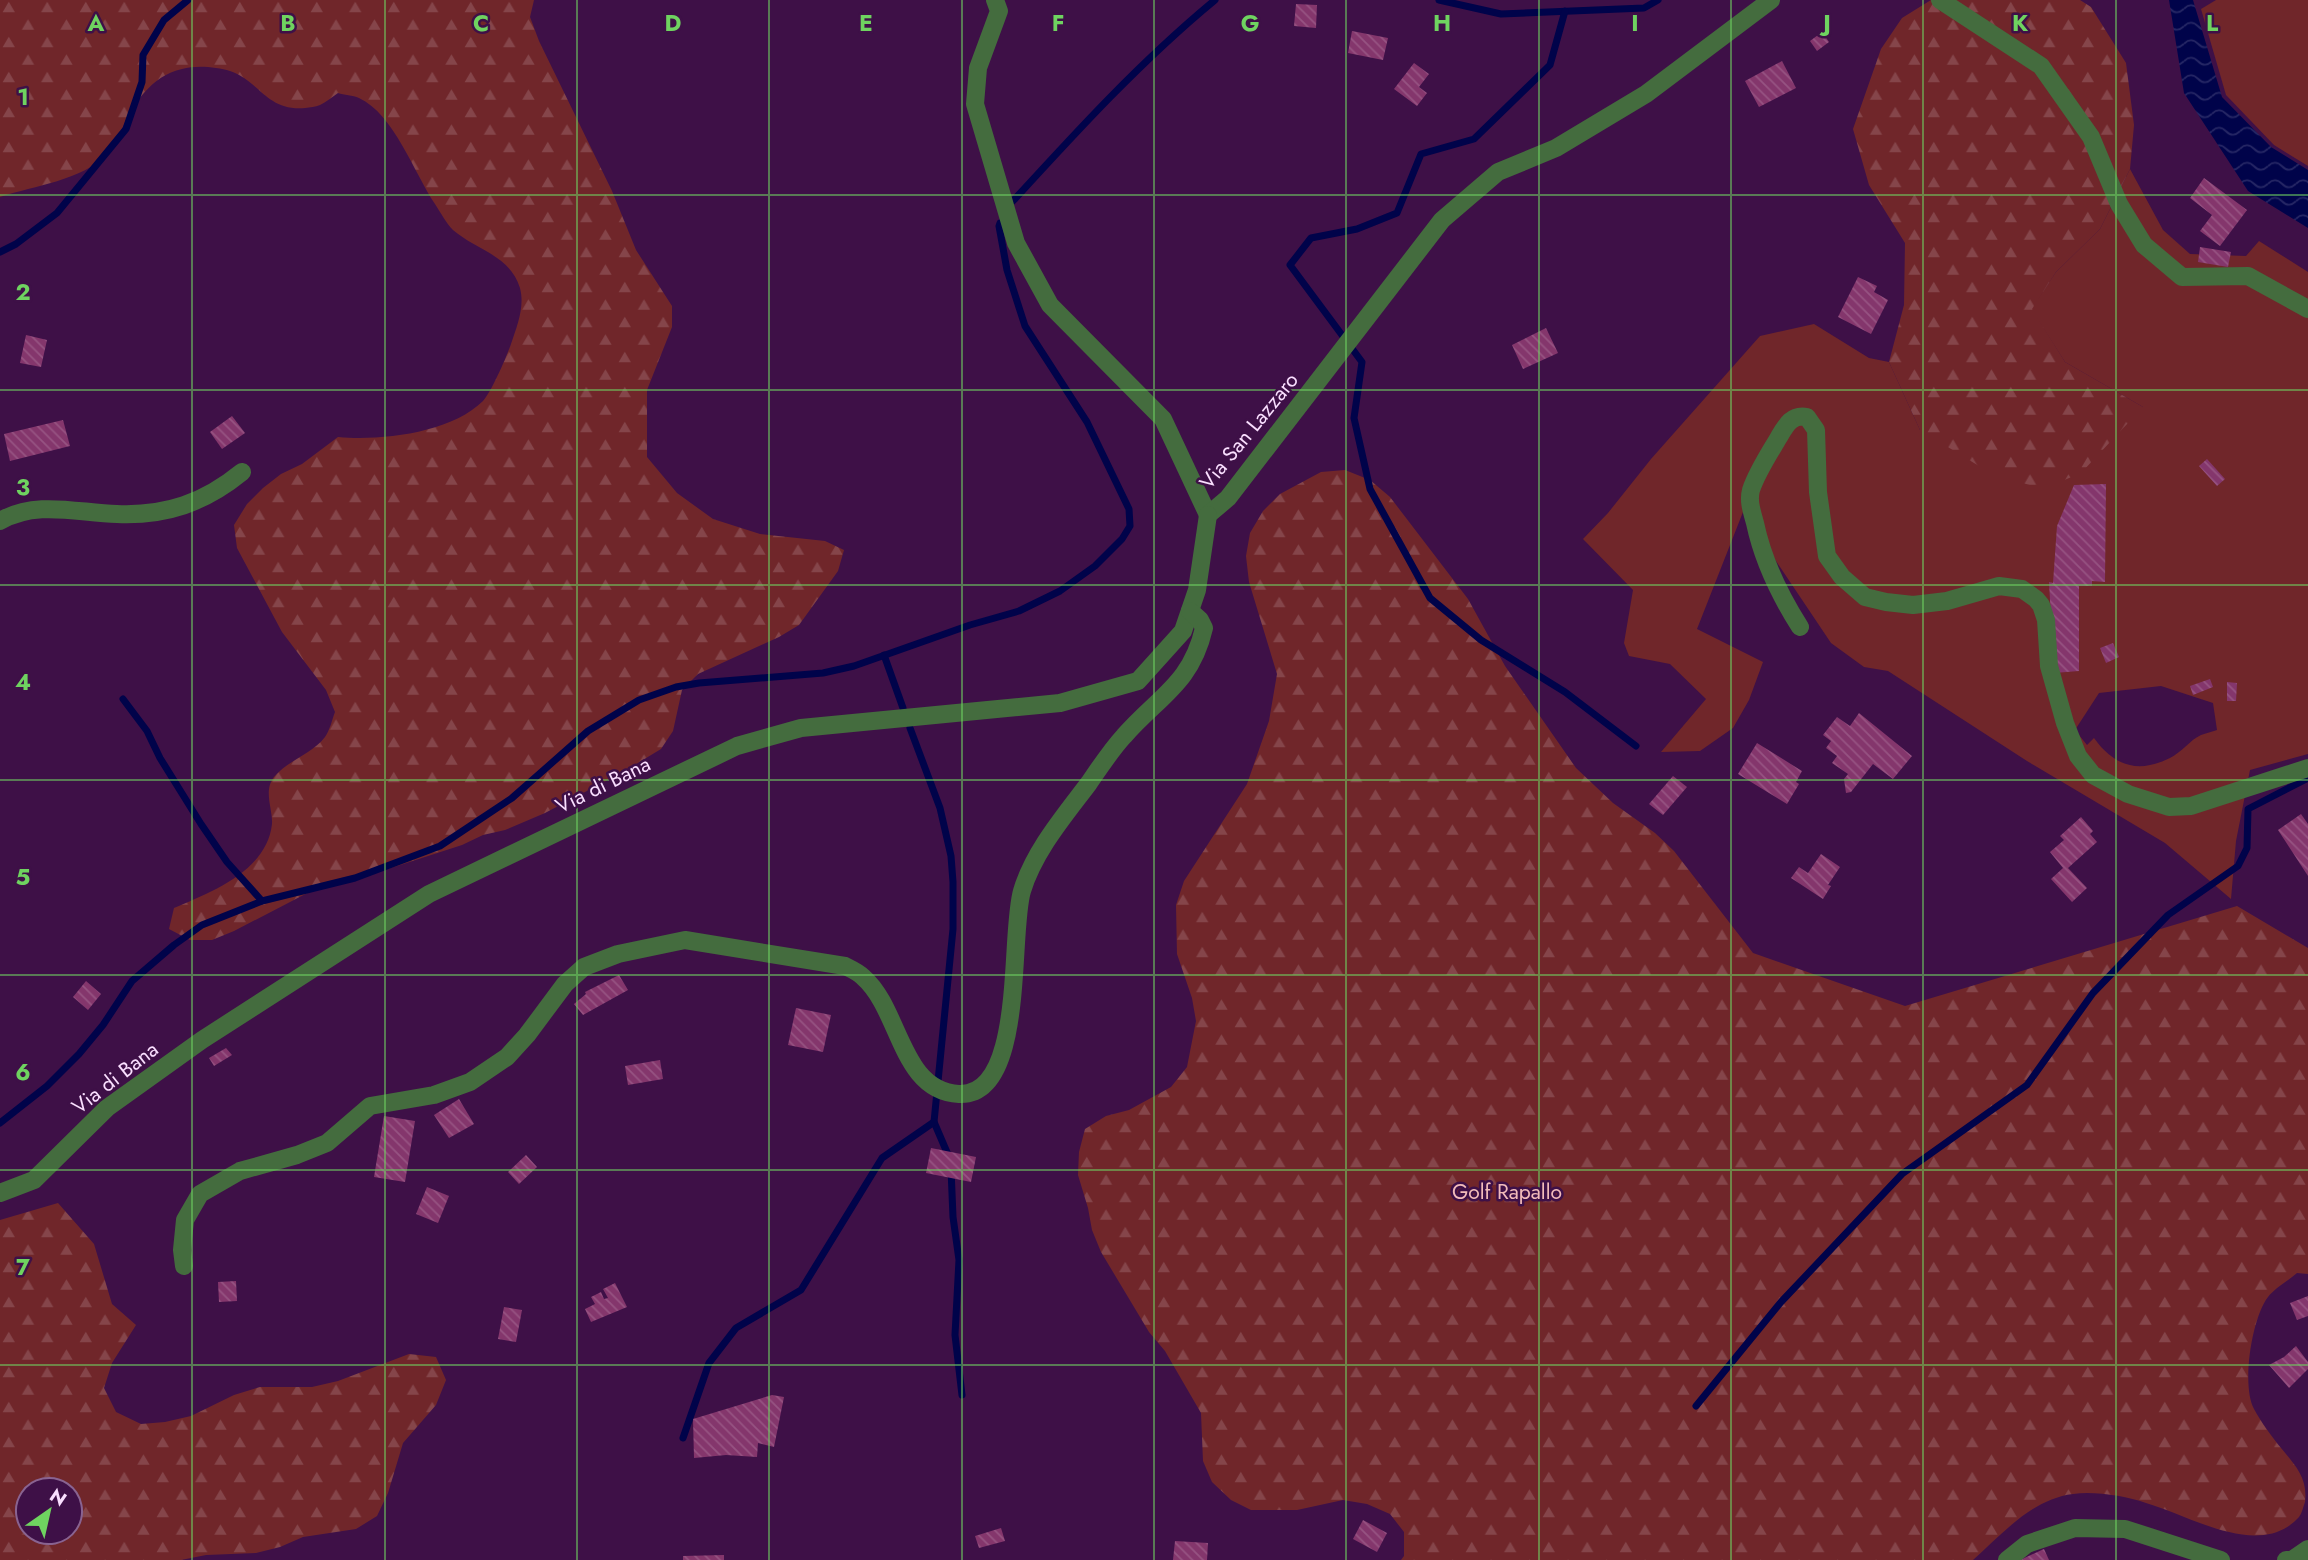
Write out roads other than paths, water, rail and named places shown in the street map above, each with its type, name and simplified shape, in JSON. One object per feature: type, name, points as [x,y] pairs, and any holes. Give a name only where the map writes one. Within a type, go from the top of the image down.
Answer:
[{"type":"street","name":"Via San Lazzaro","points":[[995,0],[999,11],[978,68],[975,104],[1016,243],[1050,305],[1163,419],[1208,515],[1228,498],[1442,220],[1499,172],[1556,148],[1646,94],[1772,0]]},
{"type":"street","points":[[1940,0],[2041,66],[2091,137],[2119,204],[2144,245],[2182,276],[2248,276],[2308,309]]},
{"type":"street","points":[[1800,627],[1782,597],[1761,549],[1751,506],[1751,492],[1782,432],[1792,419],[1799,416],[1807,417],[1816,430],[1818,492],[1827,556],[1842,577],[1864,597],[1886,603],[1913,605],[1947,601],[2006,586],[2022,589],[2036,599],[2041,604],[2046,620],[2049,666],[2065,723],[2078,756],[2094,775],[2128,794],[2169,807],[2191,806],[2308,768]]},
{"type":"street","points":[[0,521],[15,513],[35,508],[116,514],[163,512],[191,503],[226,485],[242,472]]},
{"type":"street","name":"Via di Bana","points":[[0,1194],[34,1180],[107,1108],[202,1040],[429,894],[737,746],[800,729],[1059,703],[1138,681],[1183,631],[1196,590],[1208,515]]},
{"type":"street","points":[[184,1266],[182,1250],[185,1220],[200,1194],[240,1171],[297,1156],[327,1143],[370,1106],[435,1095],[470,1083],[507,1057],[565,984],[584,967],[618,954],[685,940],[845,966],[863,976],[876,992],[893,1020],[919,1076],[938,1089],[960,1094],[978,1091],[990,1079],[1008,1035],[1018,912],[1023,890],[1034,864],[1059,823],[1122,738],[1185,675],[1195,658],[1204,628],[1190,611]]},
{"type":"street","points":[[2007,1560],[2027,1544],[2076,1528],[2125,1529],[2221,1560]]},
{"type":"street","points":[[2286,1560],[2292,1560],[2308,1549]]},
{"type":"water","points":[[2169,0],[2193,0],[2222,97],[2271,147],[2308,170],[2308,228],[2248,191],[2184,93]]},
{"type":"waterway","points":[[0,252],[16,244],[57,213],[126,129],[142,82],[143,55],[164,20],[188,0]]},
{"type":"waterway","points":[[1013,201],[1135,72],[1215,0]]},
{"type":"waterway","points":[[1439,0],[1501,14],[1644,8],[1658,0]]},
{"type":"waterway","points":[[1565,11],[1550,65],[1474,139],[1421,154],[1397,213],[1357,229],[1311,238],[1290,265],[1362,362],[1354,418],[1370,489],[1430,598],[1481,640],[1565,692],[1636,746]]},
{"type":"waterway","points":[[0,1123],[47,1086],[79,1054],[103,1025],[132,981],[202,925],[262,901],[355,878],[440,846],[512,798],[588,731],[639,700],[676,687],[699,683],[823,673],[854,666],[970,625],[1019,611],[1060,591],[1095,566],[1122,539],[1130,526],[1129,509],[1087,422],[1025,326],[1007,270],[1000,223]]},
{"type":"waterway","points":[[884,655],[903,708]]},
{"type":"waterway","points":[[123,699],[147,731],[160,758],[227,862],[262,901]]},
{"type":"waterway","points":[[910,728],[940,808],[951,856],[953,929],[934,1122],[949,1157]]},
{"type":"waterway","points":[[1696,1406],[1781,1302],[1902,1174],[2027,1085],[2093,993],[2168,915],[2238,866],[2247,848],[2248,809],[2308,778]]},
{"type":"waterway","points":[[683,1438],[709,1363],[736,1328],[801,1290],[882,1158],[934,1122]]},
{"type":"waterway","points":[[951,1169],[953,1217],[959,1260],[955,1335],[962,1395]]},
{"type":"park label","name":"Golf Rapallo","points":[[1507,1192]]}]
